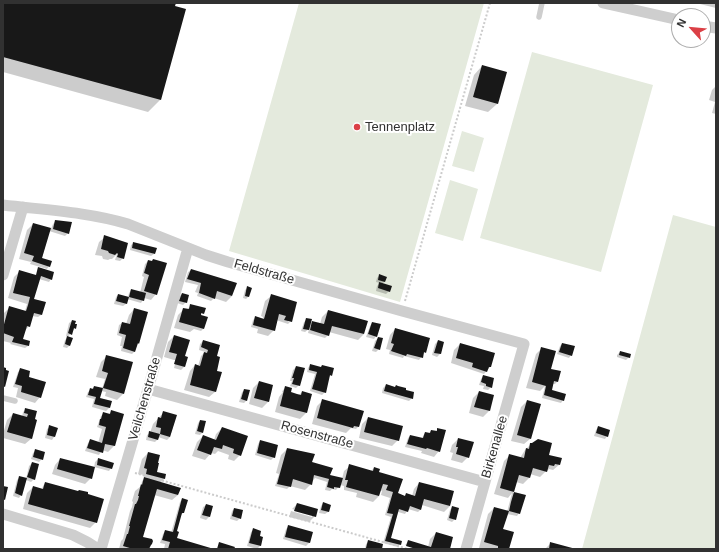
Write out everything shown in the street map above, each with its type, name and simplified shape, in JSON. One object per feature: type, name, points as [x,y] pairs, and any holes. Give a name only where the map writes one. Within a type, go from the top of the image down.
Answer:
[{"type":"street","points":[[603,3],[671,18]]},
{"type":"street","name":"Feldstraße","points":[[3,205],[90,215],[115,220],[228,262],[524,344]]},
{"type":"street","points":[[3,275],[23,207]]},
{"type":"street","name":"Veilchenstraße","points":[[101,549],[188,248]]},
{"type":"street","name":"Birkenallee","points":[[466,549],[524,344]]},
{"type":"street","name":"Rosenstraße","points":[[148,389],[485,482]]},
{"type":"street","points":[[3,514],[73,535],[98,549]]},
{"type":"lane","points":[[539,17],[542,3]]},
{"type":"lane","points":[[3,398],[15,401]]},
{"type":"path","points":[[402,311],[490,3]]},
{"type":"path","points":[[124,470],[408,549]]},
{"type":"shaded area","name":"Tennenplatz","points":[[299,3],[484,3],[400,302],[229,251]]},
{"type":"shaded area","points":[[532,52],[653,85],[601,272],[480,238]]},
{"type":"shaded area","points":[[462,131],[484,138],[474,172],[452,166]]},
{"type":"shaded area","points":[[450,180],[478,189],[463,241],[435,233]]},
{"type":"shaded area","points":[[673,215],[716,227],[716,549],[582,549]]},
{"type":"building","points":[[3,3],[176,3],[175,6],[186,9],[161,100],[3,57]]},
{"type":"building","points":[[482,65],[507,72],[498,104],[473,97]]},
{"type":"building","points":[[55,220],[72,222],[69,234],[53,229]]},
{"type":"building","points":[[33,223],[51,228],[42,258],[52,261],[50,267],[32,261],[34,256],[24,253]]},
{"type":"building","points":[[104,235],[128,243],[124,259],[117,257],[117,253],[115,255],[101,249]]},
{"type":"building","points":[[133,242],[157,248],[155,254],[132,248]]},
{"type":"building","points":[[153,259],[167,263],[157,295],[144,291],[149,275],[144,273],[148,260],[152,261]]},
{"type":"building","points":[[38,267],[54,272],[52,280],[41,276],[34,299],[46,302],[42,315],[34,313],[30,327],[27,326],[23,339],[30,341],[29,346],[12,342],[14,337],[3,333],[3,328],[9,306],[26,311],[28,305],[30,297],[13,293],[19,270],[36,275]]},
{"type":"building","points":[[191,269],[237,283],[232,296],[217,291],[215,299],[199,293],[201,283],[187,279]]},
{"type":"building","points":[[379,274],[387,277],[385,282],[378,280]]},
{"type":"building","points":[[379,282],[392,286],[390,292],[378,288]]},
{"type":"building","points":[[247,286],[252,288],[249,297],[245,296]]},
{"type":"building","points":[[131,289],[146,293],[144,301],[129,297]]},
{"type":"building","points":[[182,293],[189,295],[187,303],[179,301]]},
{"type":"building","points":[[118,294],[129,297],[127,304],[116,301]]},
{"type":"building","points":[[271,294],[297,302],[292,322],[284,320],[286,316],[279,314],[275,331],[253,325],[255,316],[264,319]]},
{"type":"building","points":[[190,304],[206,308],[204,314],[201,313],[201,315],[208,317],[204,329],[179,322],[183,308],[189,309]]},
{"type":"building","points":[[134,308],[148,312],[139,344],[138,343],[135,352],[123,348],[126,335],[119,333],[122,322],[130,324]]},
{"type":"building","points":[[328,310],[368,321],[364,334],[332,326],[329,336],[310,330],[312,321],[324,324]]},
{"type":"building","points":[[306,318],[312,319],[309,330],[303,329]]},
{"type":"building","points":[[72,320],[76,321],[75,324],[77,324],[72,335],[68,333]]},
{"type":"building","points":[[372,322],[381,324],[377,337],[368,334]]},
{"type":"building","points":[[395,328],[430,338],[423,358],[407,354],[406,356],[391,351],[394,344],[391,343]]},
{"type":"building","points":[[174,335],[190,340],[185,356],[188,357],[185,367],[174,364],[177,354],[169,352]]},
{"type":"building","points":[[67,336],[73,338],[70,346],[65,344]]},
{"type":"building","points":[[378,337],[383,338],[380,350],[374,348]]},
{"type":"building","points":[[203,340],[220,345],[217,356],[220,357],[217,371],[222,372],[216,392],[190,385],[195,364],[200,366],[204,352],[207,353],[208,350],[201,347]]},
{"type":"building","points":[[438,340],[444,342],[441,354],[434,353]]},
{"type":"building","points":[[460,343],[495,353],[491,367],[489,367],[487,372],[472,367],[473,363],[456,358]]},
{"type":"building","points":[[562,343],[575,346],[572,356],[559,352]]},
{"type":"building","points":[[541,347],[556,351],[551,369],[561,371],[558,382],[554,381],[552,390],[566,394],[564,401],[544,395],[546,386],[532,382]]},
{"type":"building","points":[[620,351],[631,354],[630,358],[619,355]]},
{"type":"building","points":[[106,355],[133,362],[124,394],[103,388],[108,373],[102,371]]},
{"type":"building","points":[[310,364],[334,368],[332,376],[330,375],[326,393],[312,389],[317,372],[309,370]]},
{"type":"building","points":[[296,366],[305,368],[300,386],[292,384],[294,378],[292,378]]},
{"type":"building","points":[[3,367],[9,371],[5,387],[3,386]]},
{"type":"building","points":[[20,368],[30,371],[29,377],[46,382],[41,398],[21,392],[22,386],[15,384]]},
{"type":"building","points":[[483,375],[494,378],[492,388],[481,382]]},
{"type":"building","points":[[259,381],[273,385],[269,402],[254,398]]},
{"type":"building","points":[[386,384],[395,387],[396,385],[414,392],[413,399],[384,391]]},
{"type":"building","points":[[94,386],[103,388],[100,398],[112,401],[110,408],[94,404],[96,397],[88,395],[90,388],[93,389]]},
{"type":"building","points":[[285,386],[292,388],[291,392],[297,394],[301,395],[302,391],[312,394],[307,413],[280,406]]},
{"type":"building","points":[[244,389],[250,390],[247,401],[241,399]]},
{"type":"building","points":[[479,391],[494,395],[490,411],[474,407]]},
{"type":"building","points":[[322,399],[364,411],[359,427],[354,426],[353,428],[317,418]]},
{"type":"building","points":[[527,400],[541,404],[531,439],[517,435]]},
{"type":"building","points":[[25,408],[37,411],[35,419],[37,420],[32,439],[7,432],[13,413],[27,417],[28,414],[24,413]]},
{"type":"building","points":[[111,410],[124,414],[115,446],[105,444],[103,453],[87,448],[90,439],[102,443],[106,427],[99,425],[100,419],[103,412],[110,414]]},
{"type":"building","points":[[163,411],[177,415],[170,437],[160,434],[161,428],[156,427],[158,417],[161,418]]},
{"type":"building","points":[[368,417],[403,426],[399,441],[364,432]]},
{"type":"building","points":[[200,420],[206,421],[203,433],[197,431]]},
{"type":"building","points":[[49,425],[58,428],[55,437],[47,435]]},
{"type":"building","points":[[598,426],[610,430],[608,437],[596,433]]},
{"type":"building","points":[[222,427],[248,436],[241,456],[233,453],[234,449],[223,445],[222,449],[214,447],[211,455],[197,450],[203,435],[216,440]]},
{"type":"building","points":[[437,428],[446,430],[440,452],[407,444],[410,435],[423,438],[425,432],[430,433],[431,430],[437,431]]},
{"type":"building","points":[[149,431],[160,434],[158,440],[148,437]]},
{"type":"building","points":[[458,438],[474,442],[469,458],[456,454]]},
{"type":"building","points":[[538,439],[552,443],[549,455],[562,458],[560,465],[549,465],[547,472],[533,468],[530,478],[519,475],[514,492],[500,488],[509,454],[524,458],[526,448],[529,449],[530,443]]},
{"type":"building","points":[[260,440],[278,445],[275,458],[257,453]]},
{"type":"building","points":[[287,448],[315,454],[312,462],[333,468],[330,475],[343,478],[340,488],[334,487],[334,489],[327,487],[329,479],[314,475],[312,485],[293,479],[291,487],[277,484]]},
{"type":"building","points":[[35,449],[45,452],[43,460],[33,457]]},
{"type":"building","points":[[148,452],[160,455],[157,472],[166,474],[165,479],[146,474],[147,469],[144,468]]},
{"type":"building","points":[[60,458],[95,467],[92,479],[57,469]]},
{"type":"building","points":[[98,458],[114,463],[112,469],[97,465]]},
{"type":"building","points":[[32,462],[39,464],[35,480],[27,477]]},
{"type":"building","points":[[349,464],[373,471],[374,467],[380,469],[379,472],[403,479],[398,493],[405,496],[406,493],[415,496],[419,482],[454,491],[450,506],[424,499],[421,510],[410,506],[408,512],[399,509],[391,538],[402,541],[401,545],[385,541],[393,514],[387,513],[393,492],[386,490],[388,485],[383,484],[379,496],[346,487],[348,480],[345,480]]},
{"type":"building","points":[[19,476],[27,478],[22,496],[15,493]]},
{"type":"building","points":[[144,477],[181,488],[178,495],[157,489],[143,537],[152,539],[152,544],[149,549],[133,549],[123,546],[128,534],[135,504],[138,500]]},
{"type":"building","points":[[45,482],[78,491],[88,492],[88,494],[104,499],[97,523],[28,504],[33,486],[43,489]]},
{"type":"building","points":[[3,486],[8,487],[5,500],[3,499]]},
{"type":"building","points":[[514,492],[526,495],[520,514],[509,511]]},
{"type":"building","points":[[182,498],[188,500],[184,513],[182,513],[177,531],[179,532],[177,538],[214,549],[168,549],[170,542],[162,540],[165,530],[173,532]]},
{"type":"building","points":[[323,502],[331,505],[329,512],[321,510]]},
{"type":"building","points":[[297,503],[318,509],[316,517],[294,511]]},
{"type":"building","points":[[206,504],[213,506],[210,517],[202,515]]},
{"type":"building","points":[[452,506],[459,508],[456,520],[449,518]]},
{"type":"building","points":[[494,507],[509,511],[503,529],[514,532],[509,549],[498,549],[498,546],[484,542]]},
{"type":"building","points":[[234,508],[243,510],[241,519],[232,516]]},
{"type":"building","points":[[288,525],[313,532],[310,543],[285,537]]},
{"type":"building","points":[[253,528],[261,531],[260,536],[263,537],[261,546],[249,543]]},
{"type":"building","points":[[436,532],[453,537],[450,549],[416,549],[406,546],[408,540],[431,547]]},
{"type":"building","points":[[368,540],[383,544],[382,549],[366,548]]},
{"type":"building","points":[[219,542],[235,547],[234,549],[217,549]]},
{"type":"building","points":[[550,542],[576,549],[549,549]]},
{"type":"place","name":"Tennenplatz","points":[[357,127]]}]
